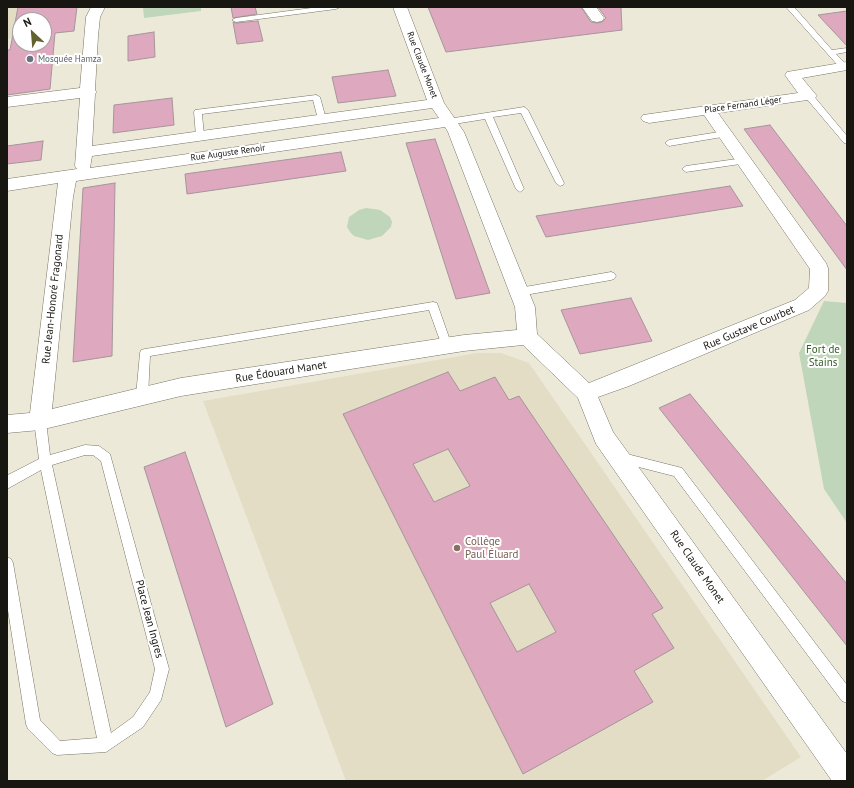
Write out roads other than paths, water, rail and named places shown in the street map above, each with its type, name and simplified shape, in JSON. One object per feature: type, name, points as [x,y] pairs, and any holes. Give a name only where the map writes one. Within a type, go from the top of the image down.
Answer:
[{"type":"street","name":"Rue Jean-Honoré Fragonard","points":[[40,421],[63,205],[85,152],[93,16],[98,7]]},
{"type":"street","name":"Rue Claude Monet","points":[[400,7],[436,103],[456,132],[520,292],[525,307],[527,337],[586,393],[604,437],[847,778]]},
{"type":"street","points":[[809,96],[792,75],[846,66]]},
{"type":"street","points":[[7,102],[89,92]]},
{"type":"street","name":"Place Fernand Léger","points":[[649,118],[809,96]]},
{"type":"street","name":"Rue Auguste Renoir","points":[[85,152],[436,103]]},
{"type":"street","name":"Rue Gustave Courbet","points":[[586,393],[622,380],[802,305],[818,291],[819,268],[708,110]]},
{"type":"street","name":"Rue Auguste Renoir","points":[[7,185],[448,122]]},
{"type":"street","name":"Rue Édouard Manet","points":[[7,424],[40,421],[181,387],[447,346],[527,337]]},
{"type":"lane","points":[[236,20],[336,7]]},
{"type":"lane","points":[[790,7],[831,52],[846,66]]},
{"type":"lane","points":[[831,52],[847,50]]},
{"type":"lane","name":"Rue Auguste Renoir","points":[[200,136],[198,112],[316,96],[322,119]]},
{"type":"lane","points":[[809,96],[844,132],[847,141]]},
{"type":"lane","points":[[448,122],[524,110],[560,183]]},
{"type":"lane","points":[[488,115],[520,189]]},
{"type":"lane","points":[[669,142],[725,134]]},
{"type":"lane","points":[[686,169],[744,161]]},
{"type":"lane","points":[[520,292],[611,276]]},
{"type":"lane","points":[[142,396],[145,353],[433,306],[447,346]]},
{"type":"lane","points":[[7,563],[33,724],[57,748],[106,745],[45,462],[40,421]]},
{"type":"lane","name":"Place Jean Ingres","points":[[7,484],[12,479],[45,462],[85,450],[95,450],[106,458],[162,669],[156,695],[138,722],[106,745]]},
{"type":"lane","points":[[618,457],[678,472],[847,696]]},
{"type":"place","name":"Mosquée Hamza","points":[[30,59]]},
{"type":"place","name":"Collège Paul Éluard","points":[[457,548]]},
{"type":"park label","name":"Fort de Stains","points":[[823,356]]}]
